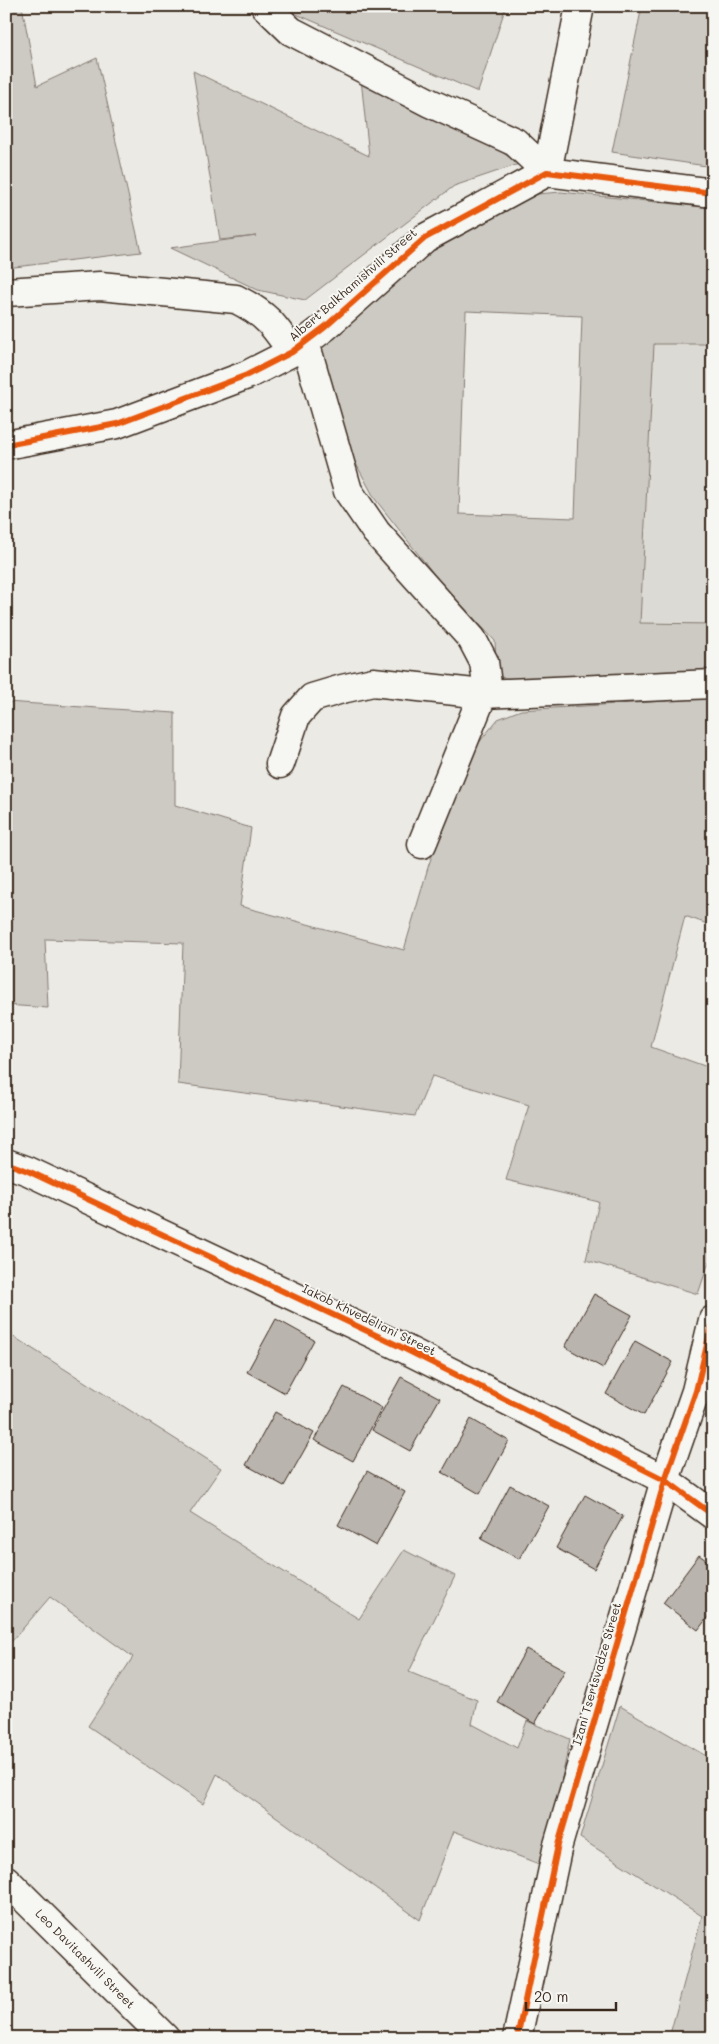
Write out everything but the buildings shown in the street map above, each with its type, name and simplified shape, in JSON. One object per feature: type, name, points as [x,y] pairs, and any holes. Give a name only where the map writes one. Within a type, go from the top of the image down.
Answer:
[{"type":"street","points":[[265,6],[291,31],[430,103],[515,142],[547,172],[713,193]]},
{"type":"street","points":[[547,172],[580,6]]},
{"type":"street","name":"Albert Balkhamishvili Street","points":[[6,445],[117,424],[247,375],[298,347],[325,327],[425,238],[547,172]]},
{"type":"street","points":[[6,292],[100,286],[236,299],[256,309],[298,347],[348,491],[376,532],[472,640],[484,662],[487,684],[422,844]]},
{"type":"street","points":[[280,764],[296,716],[312,698],[373,682],[483,694],[713,684]]},
{"type":"street","name":"Iakob Khvedeliani Street","points":[[6,1163],[28,1171],[399,1346],[665,1480],[713,1516]]},
{"type":"street","name":"Izani Tsertsvadze Street","points":[[517,2038],[558,1845],[665,1480],[696,1391],[713,1320]]},
{"type":"street","name":"Leo Davitashvili Street","points":[[6,1880],[165,2038]]},
{"type":"shaded area","points":[[6,6],[22,6],[37,86],[97,58],[141,252],[6,268]]},
{"type":"shaded area","points":[[286,6],[506,6],[478,92],[287,10]]},
{"type":"shaded area","points":[[642,6],[706,6],[713,8],[713,167],[612,152]]},
{"type":"shaded area","points":[[193,71],[369,156],[361,79],[486,141],[519,164],[454,186],[305,300],[258,290],[170,248],[256,236],[220,240]]},
{"type":"shaded area","points":[[561,192],[713,208],[713,344],[654,344],[640,623],[713,624],[713,672],[497,682],[495,641],[437,578],[375,499],[354,460],[318,346],[435,241],[525,195]],"holes":[[[466,311],[582,316],[575,518],[459,514]]]},
{"type":"shaded area","points":[[654,344],[713,344],[713,624],[640,624]]},
{"type":"shaded area","points":[[713,698],[713,926],[685,916],[651,1047],[713,1069],[713,1250],[698,1294],[586,1260],[599,1202],[506,1180],[529,1105],[432,1076],[415,1116],[178,1084],[183,943],[45,939],[48,1008],[6,1005],[6,702],[175,713],[175,805],[251,828],[240,906],[404,950],[429,864],[469,755],[498,719],[521,710]]},
{"type":"shaded area","points":[[6,1332],[221,1468],[190,1513],[359,1619],[404,1550],[455,1576],[409,1672],[477,1700],[472,1724],[517,1748],[527,1721],[570,1739],[544,1866],[454,1831],[420,1920],[217,1774],[203,1804],[88,1726],[133,1657],[50,1597],[6,1648]]},
{"type":"shaded area","points":[[620,1706],[713,1760],[713,2038],[669,2038],[702,1916],[580,1838]]},
{"type":"cycle path","points":[[6,445],[117,424],[247,375],[292,352],[325,327],[425,238],[547,172],[713,193]]},
{"type":"cycle path","points":[[6,1163],[28,1171],[399,1346],[665,1480],[713,1515]]},
{"type":"cycle path","points":[[517,2038],[558,1845],[665,1480],[696,1391],[713,1320]]}]
